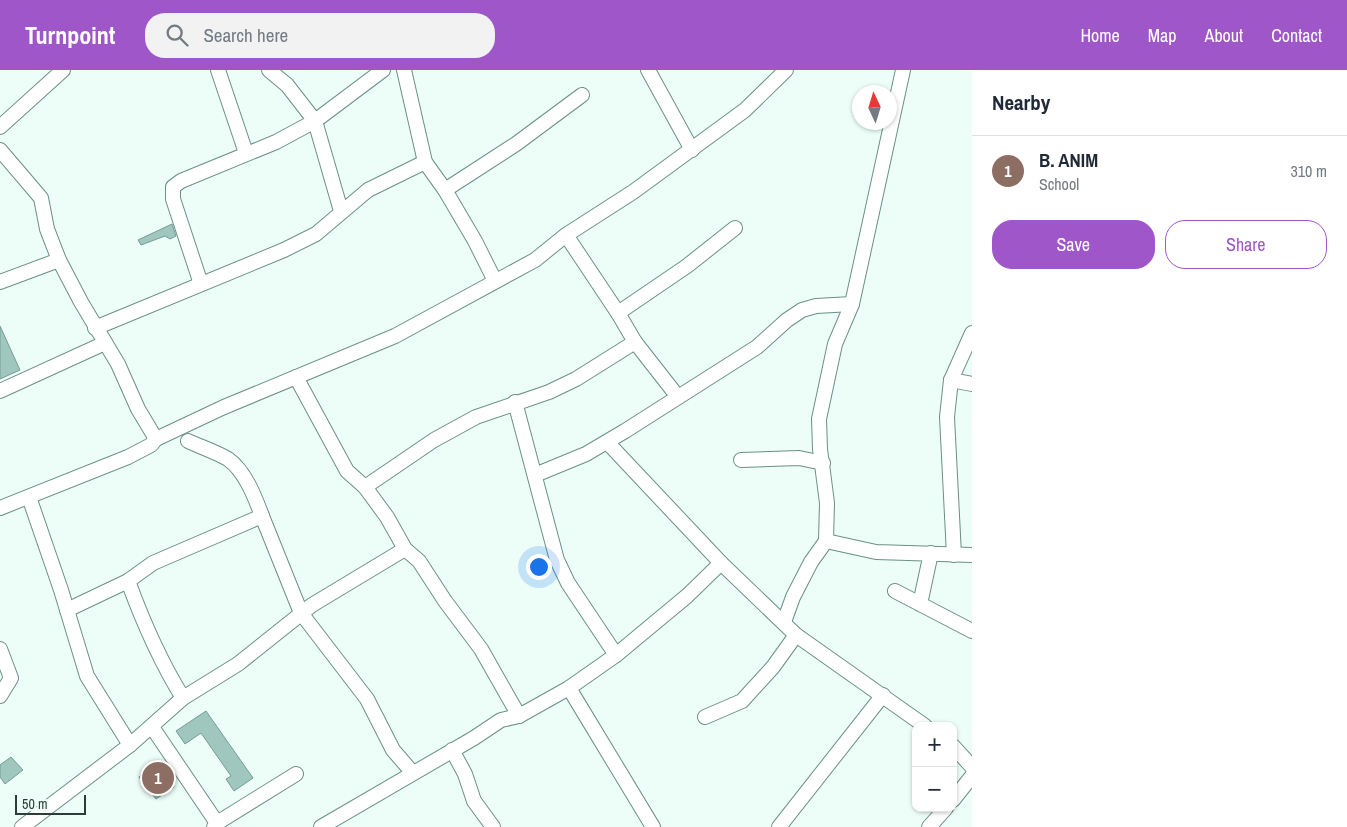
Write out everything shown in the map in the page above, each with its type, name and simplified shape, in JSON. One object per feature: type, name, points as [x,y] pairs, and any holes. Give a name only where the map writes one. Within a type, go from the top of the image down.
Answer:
[{"type":"street","points":[[0,128],[63,70]]},
{"type":"street","points":[[218,70],[246,153]]},
{"type":"street","points":[[269,70],[287,85],[314,121],[341,210]]},
{"type":"street","points":[[201,284],[174,199],[173,187],[181,181],[276,142],[314,121],[383,70]]},
{"type":"street","points":[[404,70],[424,162],[445,190],[475,241],[495,281]]},
{"type":"street","points":[[648,70],[692,150]]},
{"type":"street","points":[[0,508],[128,456],[151,445],[156,439],[296,377],[395,336],[535,260],[566,235],[601,214],[745,110],[786,70]]},
{"type":"street","points":[[784,622],[800,583],[826,541],[828,516],[819,419],[835,344],[852,304],[903,70]]},
{"type":"street","points":[[445,190],[516,144],[582,95]]},
{"type":"street","points":[[0,150],[41,198],[47,229],[59,260],[118,364],[138,409],[156,439]]},
{"type":"street","points":[[96,328],[169,300],[316,234],[341,210],[368,190],[424,162]]},
{"type":"street","points":[[618,313],[687,266],[735,228]]},
{"type":"street","points":[[566,235],[618,313],[634,342],[678,398]]},
{"type":"street","points":[[0,282],[59,260]]},
{"type":"street","points":[[535,475],[586,454],[607,442],[757,347],[787,320],[802,310],[816,306],[852,304]]},
{"type":"street","points":[[954,555],[947,460],[947,417],[951,380],[972,333]]},
{"type":"street","points":[[365,487],[434,440],[476,417],[558,388],[634,342]]},
{"type":"street","points":[[0,391],[105,343]]},
{"type":"street","points":[[296,377],[347,472],[365,487],[387,517],[405,549],[418,561],[481,649],[519,716]]},
{"type":"street","points":[[951,380],[972,384]]},
{"type":"street","points":[[515,402],[546,523],[564,576],[616,655]]},
{"type":"street","points":[[188,441],[228,460],[240,472],[256,499],[301,613],[367,699],[393,750],[412,772]]},
{"type":"street","points":[[607,442],[721,563],[796,635],[920,722]]},
{"type":"street","points":[[741,460],[799,458],[822,463]]},
{"type":"street","points":[[29,497],[87,676],[130,745]]},
{"type":"street","points":[[67,610],[128,581],[153,563],[262,516]]},
{"type":"street","points":[[826,541],[876,552],[972,555]]},
{"type":"street","points":[[22,827],[130,745],[183,698],[238,664],[301,613],[341,585],[405,549]]},
{"type":"street","points":[[920,604],[931,553]]},
{"type":"street","points":[[320,827],[501,720],[519,716],[569,688],[616,655],[687,596],[721,563]]},
{"type":"street","points":[[128,581],[146,629],[165,668],[183,698]]},
{"type":"street","points":[[895,591],[972,631]]},
{"type":"street","points":[[705,717],[742,701],[773,667],[796,635]]},
{"type":"street","points":[[0,649],[12,678],[0,696]]},
{"type":"street","points":[[569,688],[653,827]]},
{"type":"street","points":[[779,827],[883,695]]},
{"type":"street","points":[[152,727],[192,784],[216,825],[296,774]]},
{"type":"street","points":[[452,750],[465,774],[474,801],[493,827]]},
{"type":"street","points":[[957,750],[972,766]]},
{"type":"street","points":[[957,795],[972,776]]},
{"type":"street","points":[[929,827],[942,812]]},
{"type":"building","points":[[172,224],[176,236],[170,239],[165,236],[141,245],[138,240]]},
{"type":"building","points":[[0,326],[20,370],[0,379]]},
{"type":"building","points":[[206,711],[253,778],[234,791],[226,779],[231,776],[201,733],[185,744],[176,731]]},
{"type":"building","points":[[11,757],[23,770],[5,784],[0,777],[0,765]]},
{"type":"building","points":[[162,762],[174,787],[156,799],[139,777],[153,763]]},
{"type":"place","name":"B. ANIM","points":[[158,778]]}]
